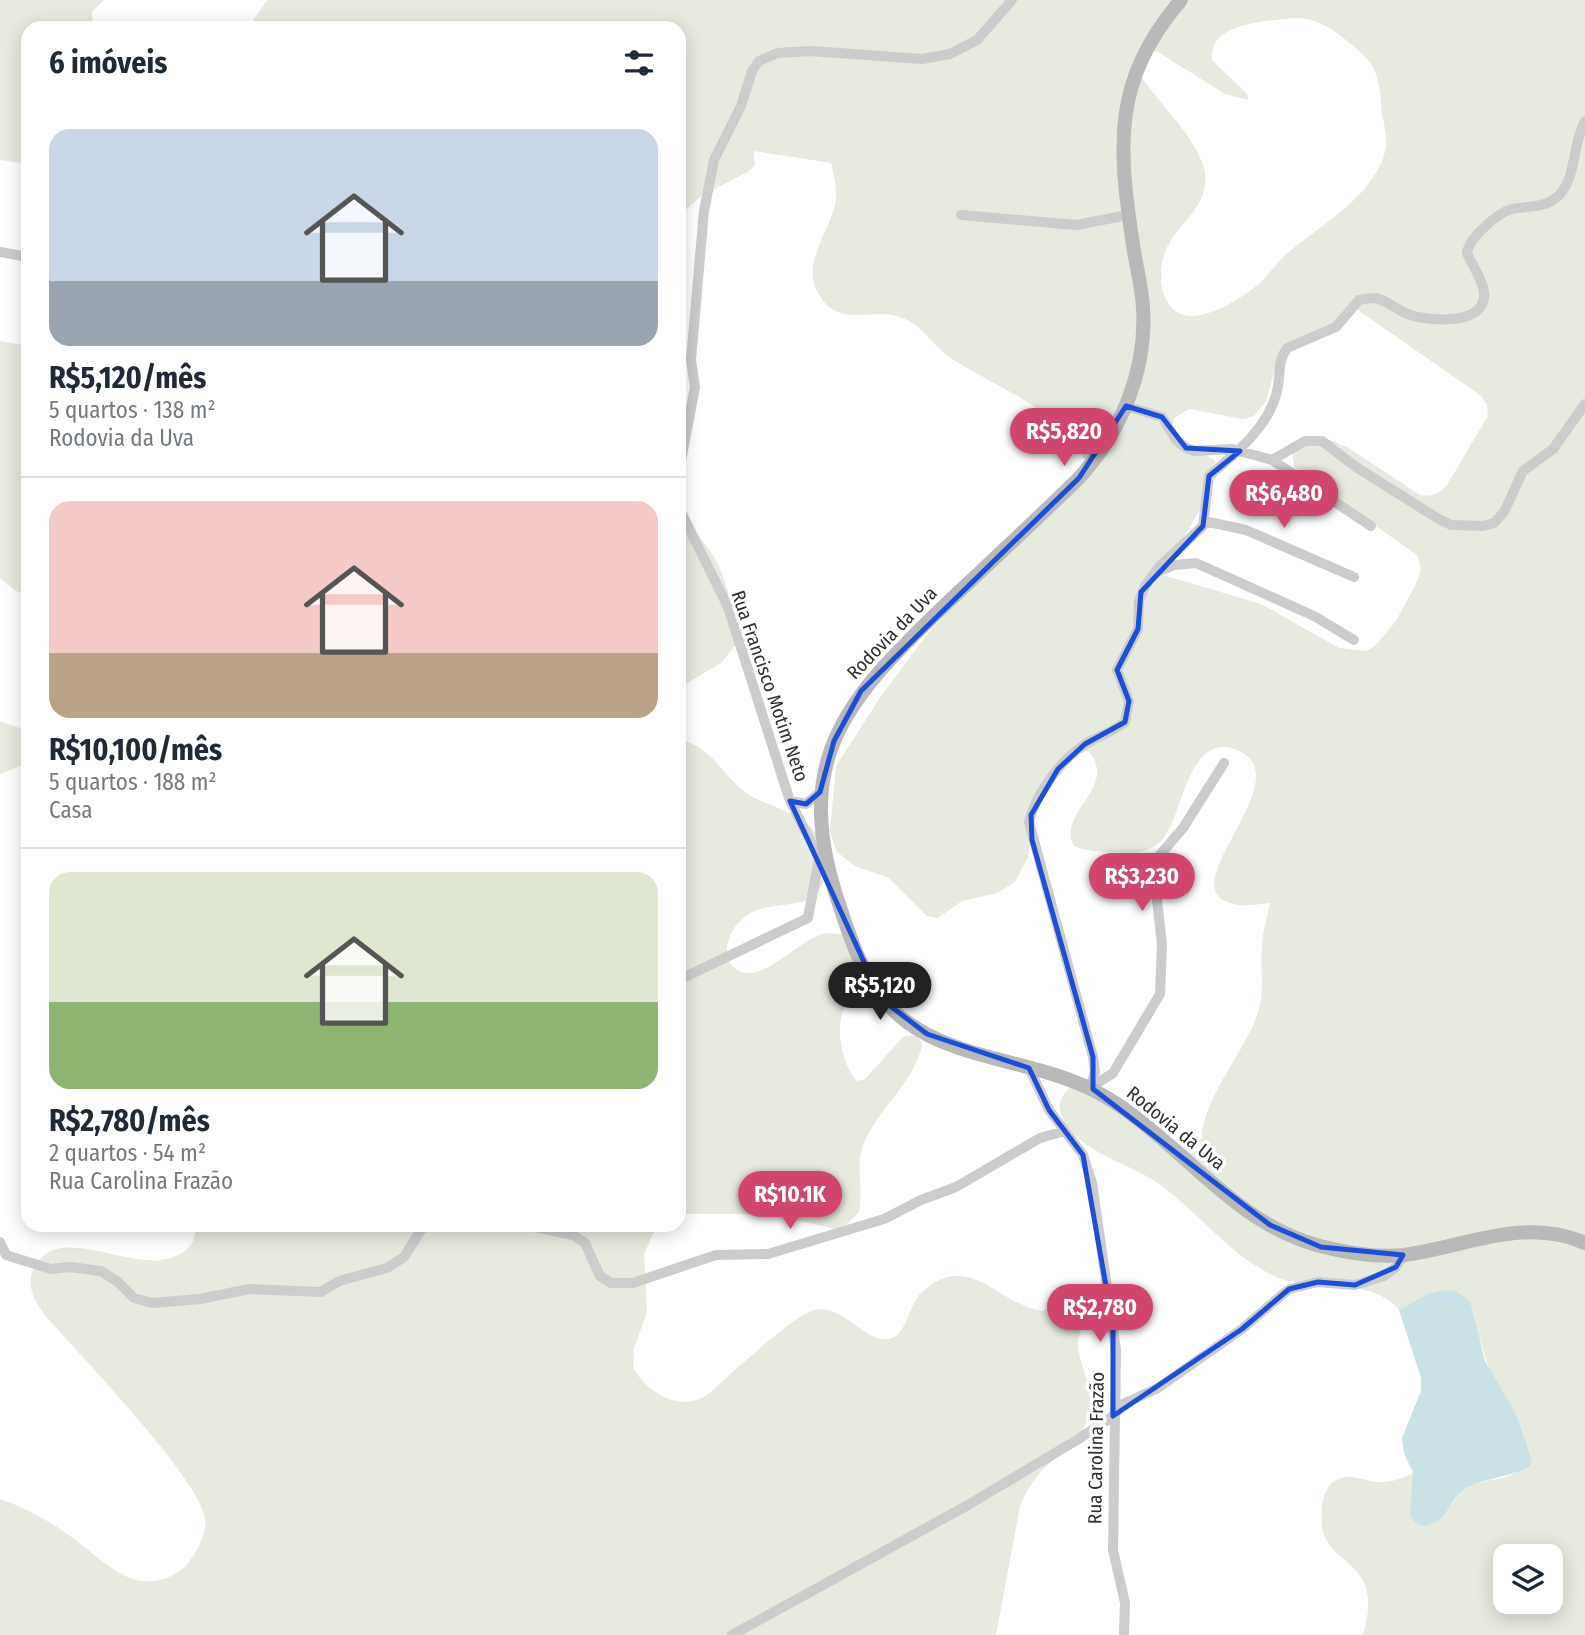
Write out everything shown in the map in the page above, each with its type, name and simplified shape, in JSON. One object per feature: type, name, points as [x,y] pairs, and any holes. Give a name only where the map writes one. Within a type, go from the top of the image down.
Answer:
[{"type":"street","points":[[686,434],[695,387],[691,359],[707,191],[714,160],[741,106],[752,71],[759,61],[777,54],[811,51],[922,59],[950,54],[977,40],[1012,0]]},
{"type":"street","name":"Rodovia da Uva","points":[[1181,0],[1145,50],[1126,106],[1121,142],[1128,215],[1143,318],[1138,364],[1126,406],[1103,449],[1079,478],[902,646],[861,691],[834,741],[820,792],[820,827],[829,875],[866,974],[888,1006],[927,1034],[1090,1088],[1122,1108],[1249,1212],[1270,1225],[1321,1247],[1369,1255],[1403,1255],[1516,1232],[1550,1232],[1585,1243]]},
{"type":"street","points":[[1090,1088],[1095,1072],[1093,1057],[1029,822],[1040,798],[1065,761],[1085,744],[1125,722],[1129,701],[1117,670],[1138,629],[1142,592],[1154,573],[1199,531],[1204,521],[1205,492],[1209,476],[1240,451],[1272,406],[1277,391],[1279,365],[1287,348],[1336,327],[1359,300],[1376,298],[1412,316],[1428,318],[1466,316],[1480,307],[1484,292],[1467,253],[1468,246],[1508,210],[1543,205],[1559,195],[1569,177],[1577,141],[1585,121]]},
{"type":"street","points":[[961,215],[1076,225],[1128,215]]},
{"type":"street","points":[[0,252],[21,256]]},
{"type":"street","points":[[1272,460],[1305,441],[1322,441],[1356,467],[1437,518],[1451,525],[1483,526],[1494,523],[1504,512],[1523,471],[1553,449],[1585,404]]},
{"type":"street","points":[[1126,406],[1163,417],[1176,440],[1186,448],[1240,451],[1272,460],[1371,526]]},
{"type":"street","points":[[1204,521],[1246,530],[1354,578]]},
{"type":"street","name":"Rua Francisco Motim Neto","points":[[686,522],[728,607],[790,801],[829,875]]},
{"type":"street","points":[[1154,573],[1174,565],[1196,563],[1314,616],[1354,640]]},
{"type":"street","points":[[1090,1088],[1113,1073],[1160,994],[1162,944],[1153,863],[1183,828],[1224,763]]},
{"type":"street","points":[[790,801],[806,804],[820,792]]},
{"type":"street","points":[[687,976],[808,918],[819,859]]},
{"type":"street","name":"Rua Carolina Frazão","points":[[1029,1068],[1049,1110],[1083,1155],[1092,1182],[1116,1350],[1113,1550],[1125,1603],[1124,1635]]},
{"type":"street","points":[[559,1232],[573,1235],[585,1243],[600,1276],[611,1283],[633,1283],[716,1255],[768,1254],[873,1223],[956,1187],[1040,1138],[1065,1131]]},
{"type":"street","points":[[0,1242],[6,1255],[34,1265],[101,1270],[135,1298],[152,1303],[200,1299],[248,1289],[321,1292],[339,1281],[387,1268],[404,1257],[420,1232]]},
{"type":"street","points":[[732,1635],[968,1505],[1113,1416],[1123,1404],[1158,1388],[1242,1329],[1289,1289],[1318,1282],[1355,1285],[1384,1276],[1396,1267],[1403,1255]]},
{"type":"highlighted area","points":[[1126,406],[1162,417],[1186,448],[1240,451],[1209,476],[1203,526],[1141,592],[1138,629],[1117,670],[1129,701],[1125,722],[1085,744],[1058,769],[1031,815],[1032,840],[1093,1057],[1093,1089],[1270,1225],[1321,1247],[1403,1255],[1396,1267],[1355,1285],[1318,1282],[1289,1289],[1242,1329],[1113,1416],[1113,1326],[1083,1155],[1049,1110],[1029,1068],[927,1034],[881,999],[790,801],[806,804],[820,792],[834,741],[861,691],[1079,478]]},
{"type":"shaded area","points":[[0,0],[104,0],[92,12],[93,21],[21,21],[21,163],[0,160]]},
{"type":"shaded area","points":[[267,0],[1585,0],[1585,1635],[1363,1635],[1368,1610],[1367,1591],[1353,1567],[1326,1540],[1322,1526],[1323,1501],[1329,1487],[1340,1478],[1386,1482],[1413,1473],[1413,1483],[1428,1525],[1435,1522],[1468,1488],[1507,1477],[1532,1460],[1517,1416],[1490,1373],[1480,1339],[1427,1294],[1399,1310],[1387,1299],[1373,1292],[1357,1288],[1305,1284],[1274,1276],[1226,1243],[1169,1191],[1083,1142],[1062,1118],[1060,1103],[1072,1086],[1172,1142],[1202,1139],[1208,1110],[1251,1031],[1261,999],[1263,940],[1270,903],[1239,905],[1219,897],[1215,880],[1221,859],[1247,809],[1255,785],[1254,764],[1237,750],[1220,747],[1207,753],[1196,765],[1168,831],[1160,842],[1144,851],[1121,852],[1074,846],[1071,834],[1073,822],[1097,776],[1096,764],[1088,751],[1067,757],[1037,803],[1028,857],[1015,882],[997,893],[962,901],[938,918],[927,916],[889,878],[855,866],[837,852],[830,832],[836,766],[881,696],[929,632],[1085,461],[1064,429],[1047,415],[952,359],[910,322],[891,315],[845,314],[835,311],[825,303],[813,280],[813,270],[818,248],[836,200],[831,163],[754,151],[755,165],[749,171],[700,197],[686,210],[686,21],[253,21]],"holes":[[[1294,18],[1313,21],[1343,38],[1358,50],[1373,68],[1378,82],[1386,138],[1386,148],[1380,164],[1372,180],[1347,206],[1286,255],[1253,289],[1218,310],[1192,316],[1181,314],[1172,308],[1164,294],[1161,283],[1162,263],[1172,238],[1201,198],[1205,186],[1205,172],[1191,141],[1137,70],[1150,50],[1158,52],[1225,94],[1248,100],[1247,94],[1212,60],[1213,47],[1219,38],[1229,31],[1255,23]],[[1355,308],[1480,395],[1487,404],[1488,416],[1447,485],[1432,495],[1420,495],[1347,447],[1325,438],[1296,446],[1292,452],[1294,466],[1303,475],[1417,555],[1421,568],[1418,580],[1396,621],[1375,646],[1366,651],[1339,648],[1261,604],[1163,575],[1202,506],[1213,477],[1215,461],[1177,435],[1172,427],[1174,418],[1189,409],[1243,419],[1254,416],[1266,401],[1278,358],[1336,326]]]},
{"type":"shaded area","points":[[0,341],[21,345],[21,593],[0,578]]},
{"type":"shaded area","points":[[686,529],[704,543],[714,557],[733,611],[737,643],[721,663],[686,684]]},
{"type":"shaded area","points":[[0,721],[21,728],[21,766],[0,774]]},
{"type":"shaded area","points":[[686,742],[711,757],[742,790],[810,826],[816,833],[820,846],[824,873],[819,891],[800,902],[761,909],[749,914],[738,924],[729,939],[727,952],[731,964],[740,971],[750,973],[773,964],[820,935],[833,933],[851,938],[862,979],[843,1013],[840,1034],[845,1060],[852,1075],[857,1081],[865,1079],[904,1036],[918,1036],[922,1046],[911,1072],[865,1141],[860,1159],[859,1212],[846,1225],[836,1229],[766,1214],[686,1214]]},
{"type":"shaded area","points":[[195,1232],[655,1232],[644,1254],[647,1312],[634,1348],[633,1367],[639,1377],[656,1392],[666,1398],[687,1402],[708,1394],[775,1335],[802,1316],[816,1310],[835,1313],[877,1338],[889,1339],[900,1332],[921,1293],[938,1281],[953,1276],[982,1282],[1011,1299],[1042,1311],[1075,1295],[1100,1306],[1086,1321],[1078,1347],[1090,1400],[1088,1417],[1080,1434],[1036,1478],[1020,1506],[996,1635],[0,1635],[0,1499],[45,1520],[113,1569],[132,1579],[155,1581],[168,1578],[185,1567],[199,1547],[205,1518],[198,1500],[182,1475],[108,1385],[44,1314],[31,1288],[33,1270],[45,1254],[62,1248],[82,1248],[149,1260],[170,1258],[187,1249]]},
{"type":"water","points":[[1445,1290],[1457,1292],[1470,1301],[1485,1361],[1517,1416],[1532,1460],[1530,1466],[1522,1470],[1465,1489],[1439,1520],[1422,1525],[1410,1516],[1413,1473],[1404,1453],[1402,1438],[1421,1391],[1421,1378],[1399,1310],[1427,1294]]}]
